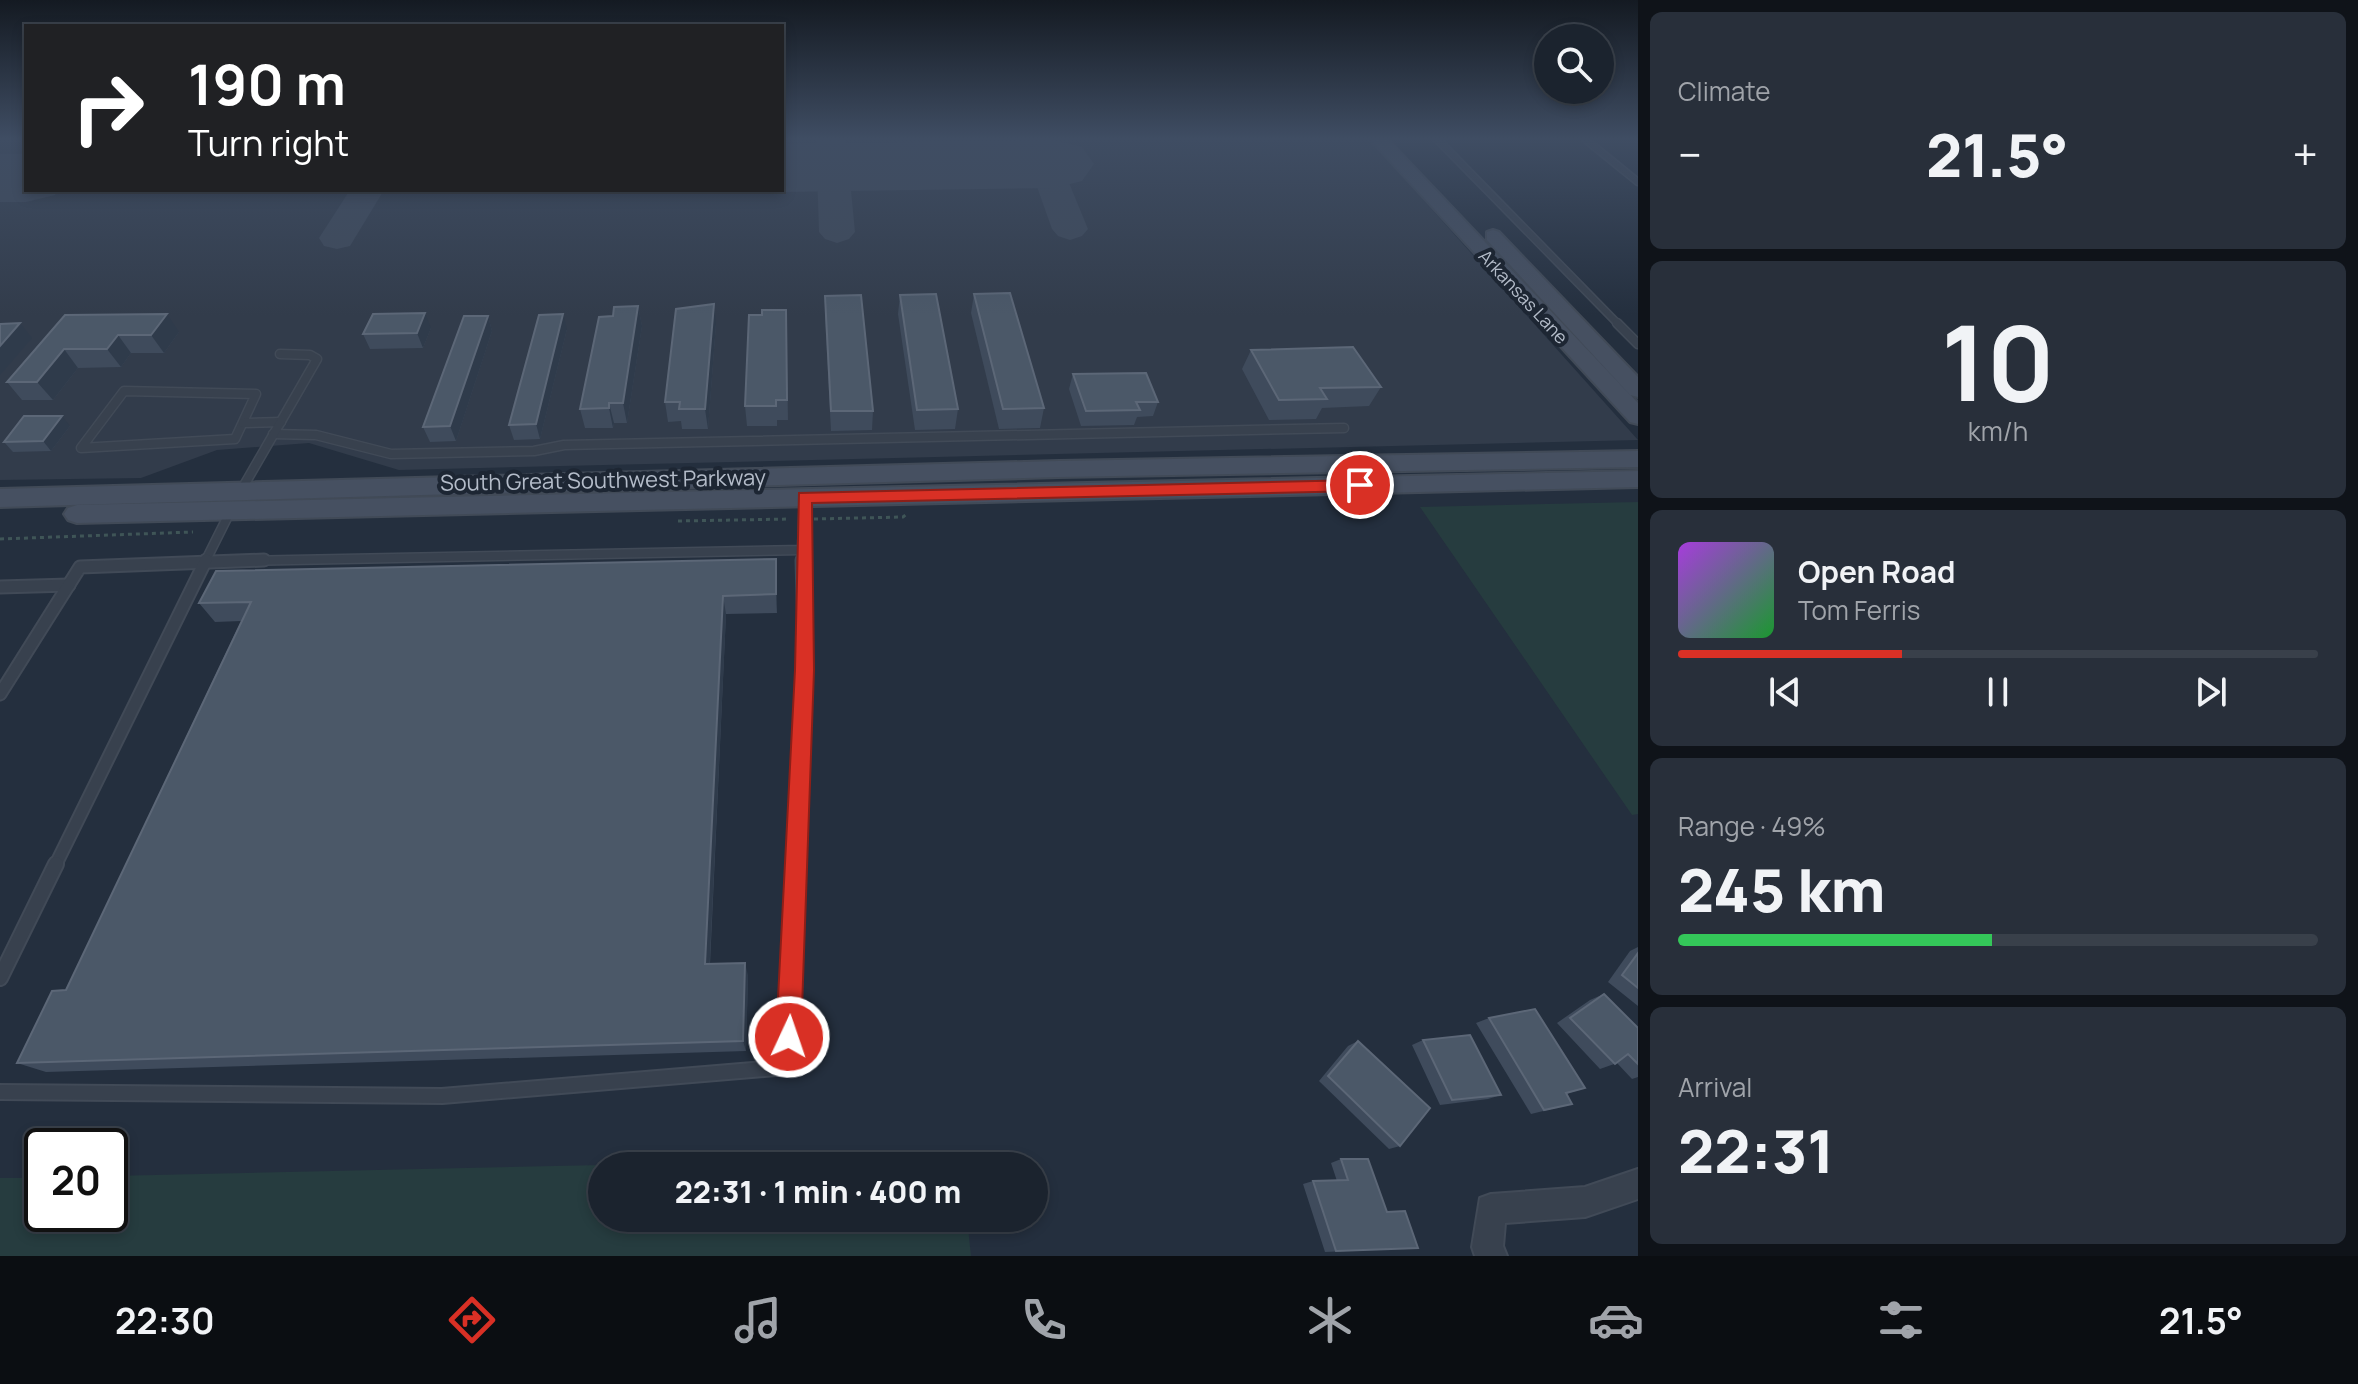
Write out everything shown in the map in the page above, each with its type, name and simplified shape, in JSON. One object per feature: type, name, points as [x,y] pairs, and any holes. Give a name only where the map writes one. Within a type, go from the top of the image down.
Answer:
[{"type":"main road","name":"Arkansas Lane","points":[[1433,198],[1638,417]]},
{"type":"main road","name":"Arkansas Lane","points":[[1457,198],[1638,390]]},
{"type":"main road","name":"South Great Southwest Parkway","points":[[0,498],[236,500],[1067,494],[1638,459]]},
{"type":"main road","name":"South Great Southwest Parkway","points":[[0,516],[236,500],[1059,469],[1638,479]]},
{"type":"main road","points":[[1059,469],[1067,494]]},
{"type":"street","points":[[1491,1256],[1487,1247],[1491,1209],[1585,1202],[1638,1184]]},
{"type":"lane","points":[[1494,198],[1638,344]]},
{"type":"lane","points":[[0,978],[236,500],[317,359],[310,355],[280,354]]},
{"type":"lane","points":[[124,391],[256,394],[243,423],[235,439],[81,448],[124,391]]},
{"type":"lane","points":[[243,423],[281,422]]},
{"type":"lane","points":[[273,434],[316,435],[391,454],[534,451],[564,445],[654,442],[1344,428]]},
{"type":"lane","points":[[0,1092],[442,1096],[787,1067],[805,670],[804,497]]},
{"type":"lane","points":[[0,694],[80,567],[205,561],[802,550]]},
{"type":"lane","points":[[0,587],[69,585]]},
{"type":"shaded area","points":[[0,198],[1421,198],[1638,440],[399,470],[309,443],[217,450],[141,478],[0,480]]},
{"type":"green space","points":[[1638,502],[1638,814],[1632,815],[1420,507]]},
{"type":"green space","points":[[588,1165],[588,1232],[968,1232],[971,1256],[0,1256],[0,1178],[24,1178],[24,1232],[128,1232],[128,1176]]},
{"type":"building","points":[[1010,293],[1044,408],[1003,409],[974,294]]},
{"type":"building","points":[[936,294],[958,409],[917,410],[900,295]]},
{"type":"building","points":[[861,295],[873,411],[831,411],[825,296]]},
{"type":"building","points":[[714,304],[705,409],[679,409],[680,402],[665,402],[676,309]]},
{"type":"building","points":[[638,306],[623,403],[609,403],[609,408],[580,409],[599,317],[613,316],[614,307]]},
{"type":"building","points":[[762,310],[786,310],[787,400],[776,400],[776,406],[745,406],[749,315],[762,315]]},
{"type":"building","points":[[425,313],[417,333],[363,334],[373,314]]},
{"type":"building","points":[[167,314],[151,335],[118,335],[107,349],[64,349],[37,382],[7,382],[65,315]]},
{"type":"building","points":[[563,314],[536,424],[509,425],[539,315]]},
{"type":"building","points":[[464,316],[488,316],[450,426],[423,427]]},
{"type":"building","points":[[20,323],[0,346],[0,324]]},
{"type":"building","points":[[1353,347],[1381,387],[1320,388],[1327,399],[1279,400],[1251,350]]},
{"type":"building","points":[[1146,373],[1158,402],[1136,402],[1140,410],[1086,411],[1073,374]]},
{"type":"building","points":[[24,416],[62,416],[43,441],[4,442]]},
{"type":"building","points":[[776,559],[776,594],[723,596],[705,964],[745,963],[743,1041],[17,1063],[52,991],[66,990],[251,602],[199,603],[216,571]]},
{"type":"building","points":[[1638,953],[1638,988],[1622,975]]},
{"type":"building","points":[[1604,994],[1638,1028],[1638,1064],[1628,1054],[1615,1064],[1570,1018]]},
{"type":"building","points":[[1535,1009],[1585,1088],[1566,1093],[1572,1104],[1544,1110],[1489,1018]]},
{"type":"building","points":[[1470,1035],[1501,1095],[1452,1100],[1423,1040]]},
{"type":"building","points":[[1358,1041],[1430,1108],[1400,1146],[1328,1076]]},
{"type":"building","points":[[1341,1159],[1368,1159],[1387,1212],[1405,1211],[1418,1248],[1336,1251],[1313,1181],[1348,1180]]},
{"type":"taxiway","points":[[337,238],[362,198]]},
{"type":"taxiway","points":[[835,198],[837,232]]},
{"type":"taxiway","points":[[1058,198],[1070,229]]},
{"type":"route","points":[[789,1037],[805,670],[804,497],[1067,494],[1360,485]]}]
